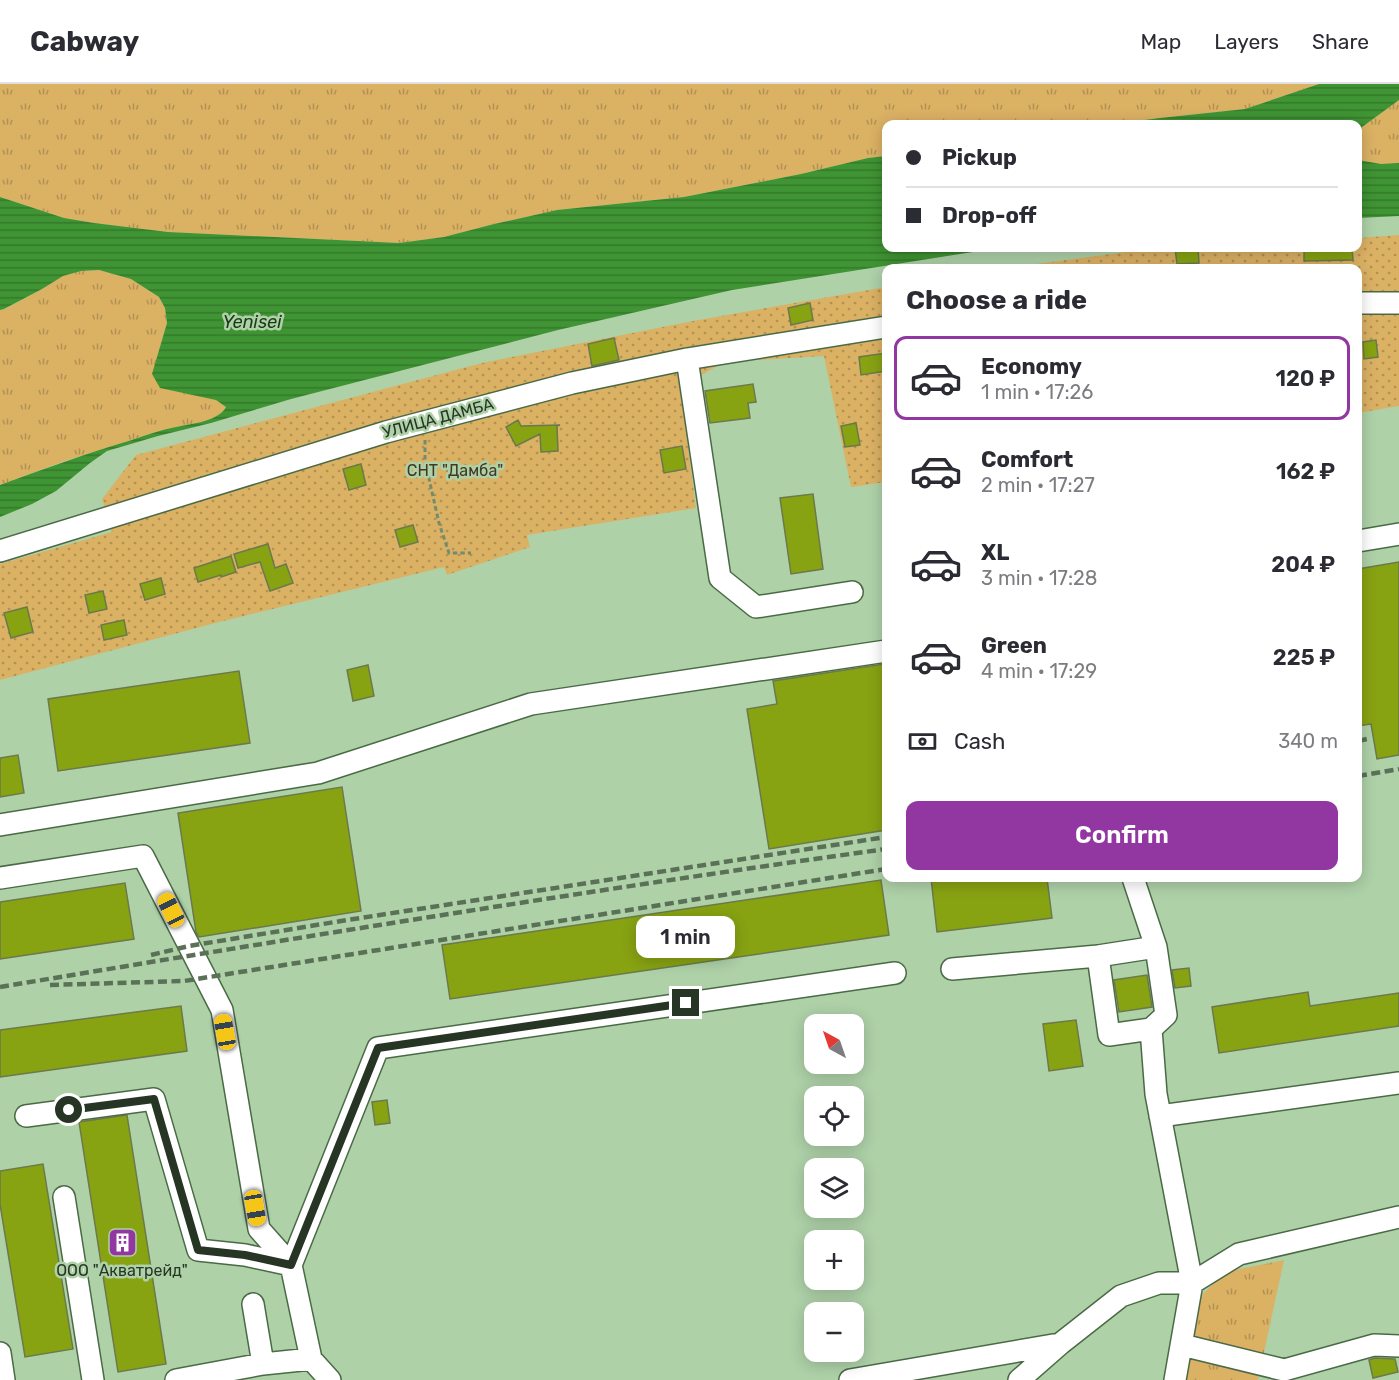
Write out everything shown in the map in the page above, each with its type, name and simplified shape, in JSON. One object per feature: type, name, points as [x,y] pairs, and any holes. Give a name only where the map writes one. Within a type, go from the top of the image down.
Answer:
[{"type":"street","points":[[1362,303],[1399,303]]},
{"type":"street","name":"УЛИЦА ДАМБА","points":[[0,551],[426,420],[572,383],[687,359],[882,328]]},
{"type":"street","points":[[687,359],[720,578],[756,607],[852,592]]},
{"type":"street","points":[[1362,540],[1399,534]]},
{"type":"street","points":[[0,825],[318,773],[531,704],[882,652]]},
{"type":"street","points":[[0,878],[143,856],[222,1010],[259,1230],[291,1265],[311,1359],[330,1380]]},
{"type":"street","points":[[1098,956],[1109,1035],[1151,1029],[1166,1015],[1156,946],[1134,882]]},
{"type":"street","points":[[952,969],[1098,956],[1156,946]]},
{"type":"street","points":[[291,1265],[378,1048],[895,973]]},
{"type":"street","points":[[1151,1029],[1156,1094],[1192,1283],[1174,1380]]},
{"type":"street","points":[[1160,1116],[1399,1083]]},
{"type":"street","points":[[26,1116],[154,1099],[198,1250],[245,1255],[291,1265]]},
{"type":"street","points":[[64,1197],[93,1380]]},
{"type":"street","points":[[1019,1380],[1120,1296],[1159,1283],[1192,1283],[1239,1254],[1399,1217]]},
{"type":"street","points":[[253,1304],[263,1364]]},
{"type":"street","points":[[850,1380],[1060,1344]]},
{"type":"street","points":[[1182,1345],[1284,1370],[1374,1345],[1399,1346]]},
{"type":"street","points":[[0,1353],[4,1380]]},
{"type":"street","points":[[187,1379],[243,1374],[263,1364],[311,1359]]},
{"type":"path","points":[[426,420],[425,461],[439,523],[450,553],[471,553]]},
{"type":"green space","points":[[0,84],[1319,84],[1245,109],[1144,120],[882,120],[882,156],[684,197],[557,210],[444,237],[399,243],[168,232],[64,218],[0,197]]},
{"type":"green space","points":[[1399,100],[1399,163],[1362,161],[1362,127]]},
{"type":"green space","points":[[1399,235],[1399,406],[1362,412],[1362,264],[1036,264],[1126,252],[1362,252],[1362,238]]},
{"type":"green space","points":[[99,270],[131,279],[159,297],[165,308],[167,323],[155,364],[226,407],[211,419],[154,433],[65,461],[0,485],[0,310],[42,289],[63,275]]},
{"type":"green space","name":"СНТ \"Дамба\"","points":[[882,288],[882,483],[851,487],[824,356],[724,362],[685,385],[682,400],[696,508],[527,535],[530,547],[447,575],[444,567],[223,621],[0,680],[0,564],[112,532],[102,499],[136,455],[482,363],[693,321]]},
{"type":"green space","points":[[1284,1260],[1258,1380],[1183,1380],[1200,1297],[1225,1272]]},
{"type":"water","points":[[1319,84],[1399,84],[1399,100],[1362,127],[1362,120],[1144,120],[1245,109]]},
{"type":"water","name":"Yenisei","points":[[882,156],[882,252],[973,252],[897,264],[882,264],[882,266],[732,290],[558,330],[291,399],[107,451],[56,491],[0,517],[0,485],[154,433],[211,419],[226,407],[216,400],[160,388],[152,374],[167,323],[165,308],[159,297],[131,279],[99,270],[81,271],[63,276],[0,310],[0,197],[64,218],[168,232],[399,243],[444,237],[557,210],[684,197]]},
{"type":"water","points":[[1362,161],[1381,164],[1399,163],[1399,216],[1362,218]]},
{"type":"building","points":[[1176,252],[1198,252],[1199,263],[1177,264]]},
{"type":"building","points":[[1304,252],[1352,252],[1353,260],[1304,261]]},
{"type":"building","points":[[810,303],[813,320],[791,325],[788,308]]},
{"type":"building","points":[[614,338],[619,360],[592,366],[588,344]]},
{"type":"building","points":[[1376,340],[1378,357],[1364,359],[1363,342]]},
{"type":"building","points":[[882,354],[882,372],[861,375],[859,357]]},
{"type":"building","points":[[753,384],[756,402],[748,403],[750,418],[710,423],[705,391]]},
{"type":"building","points":[[518,420],[521,426],[560,425],[557,426],[558,451],[541,452],[540,434],[516,446],[506,427]]},
{"type":"building","points":[[856,423],[860,445],[845,447],[841,426]]},
{"type":"building","points":[[682,446],[686,469],[664,473],[660,450]]},
{"type":"building","points":[[361,464],[366,485],[349,490],[343,469]]},
{"type":"building","points":[[813,494],[823,569],[791,574],[780,498]]},
{"type":"building","points":[[413,525],[418,542],[400,547],[395,530]]},
{"type":"building","points":[[268,544],[275,568],[286,564],[293,583],[270,591],[260,562],[238,568],[234,554]]},
{"type":"building","points":[[231,556],[236,572],[198,582],[194,568]]},
{"type":"building","points":[[1399,562],[1399,755],[1377,759],[1371,724],[1362,725],[1362,568]]},
{"type":"building","points":[[161,578],[165,594],[145,600],[140,584]]},
{"type":"building","points":[[103,591],[107,609],[89,613],[85,595]]},
{"type":"building","points":[[27,607],[33,632],[11,638],[4,613]]},
{"type":"building","points":[[124,620],[127,635],[104,640],[101,625]]},
{"type":"building","points":[[882,664],[882,831],[769,849],[747,709],[777,704],[773,681]]},
{"type":"building","points":[[368,665],[374,696],[353,701],[347,670]]},
{"type":"building","points":[[239,671],[250,743],[58,771],[48,699]]},
{"type":"building","points":[[18,755],[24,793],[0,797],[0,758]]},
{"type":"building","points":[[342,787],[361,911],[199,937],[196,932],[178,813]]},
{"type":"building","points":[[881,880],[889,935],[450,999],[442,945]]},
{"type":"building","points":[[931,882],[1048,882],[1052,918],[937,932]]},
{"type":"building","points":[[125,883],[134,939],[0,959],[0,902]]},
{"type":"building","points":[[1189,968],[1191,986],[1175,988],[1172,970]]},
{"type":"building","points":[[1147,975],[1152,1007],[1119,1012],[1114,980]]},
{"type":"building","points":[[1308,992],[1310,1006],[1399,993],[1399,1026],[1219,1053],[1212,1007]]},
{"type":"building","points":[[181,1006],[187,1051],[0,1077],[0,1030]]},
{"type":"building","points":[[1076,1020],[1083,1066],[1049,1071],[1043,1024]]},
{"type":"building","points":[[387,1100],[390,1123],[375,1125],[372,1102]]},
{"type":"building","name":"ООО \"Акватрейд\"","points":[[127,1115],[166,1364],[118,1372],[79,1122]]},
{"type":"building","points":[[43,1164],[73,1349],[25,1357],[0,1204],[0,1171]]},
{"type":"building","points":[[1395,1359],[1398,1372],[1373,1378],[1369,1360]]},
{"type":"railway","points":[[1362,740],[1367,739]]},
{"type":"railway","points":[[1362,775],[1399,769]]},
{"type":"railway","points":[[151,955],[189,946],[341,921],[882,838]]},
{"type":"railway","points":[[0,987],[443,915],[882,850]]},
{"type":"railway","points":[[50,985],[184,981],[882,870]]},
{"type":"place","name":"ООО \"Акватрейд\"","points":[[122,1242]]},
{"type":"route","points":[[69,1110],[154,1099],[198,1250],[245,1255],[291,1265],[378,1048],[686,1003]]}]
